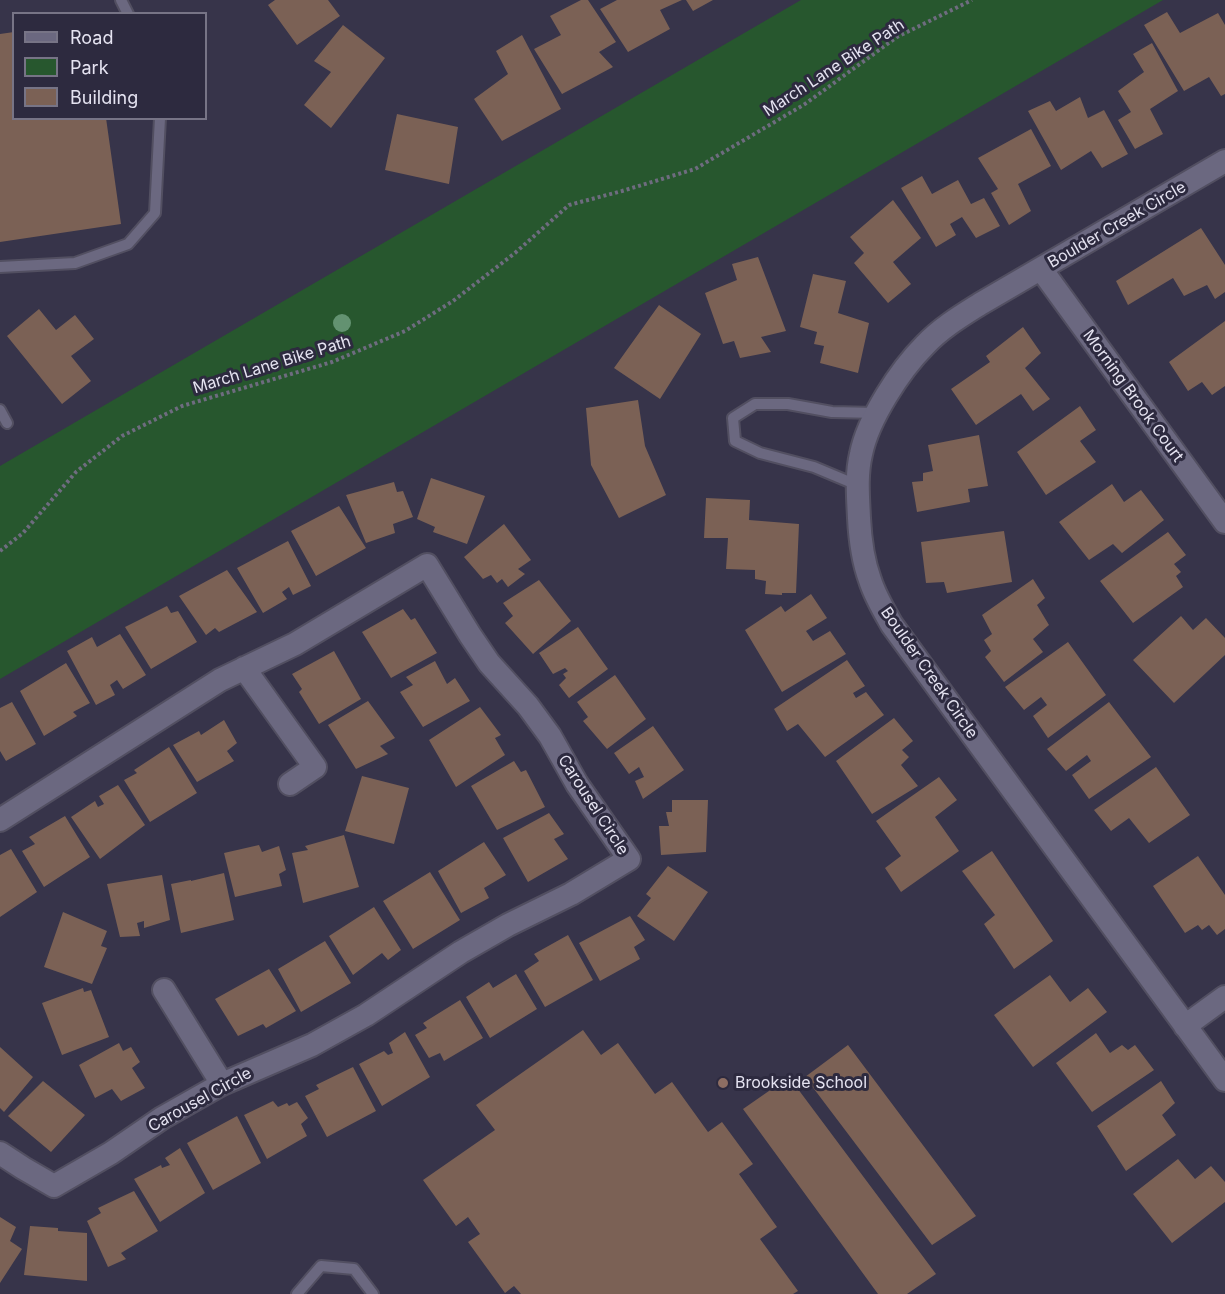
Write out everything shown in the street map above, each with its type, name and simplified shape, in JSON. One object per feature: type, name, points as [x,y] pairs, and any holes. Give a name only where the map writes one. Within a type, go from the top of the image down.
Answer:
[{"type":"street","name":"Boulder Creek Circle","points":[[1225,161],[980,304],[949,324],[925,344],[902,372],[869,426],[860,454],[857,485],[860,537],[870,580],[892,625],[1225,1080]]},
{"type":"street","name":"Morning Brook Court","points":[[1041,269],[1225,522]]},
{"type":"street","name":"Carousel Circle","points":[[0,819],[220,680],[295,644],[427,565],[489,663],[528,706],[550,736],[577,784],[629,859],[571,894],[508,925],[461,952],[366,1015],[312,1045],[222,1084],[162,1118],[111,1153],[54,1186],[0,1153]]},
{"type":"street","points":[[243,668],[315,767],[290,784]]},
{"type":"street","points":[[164,990],[222,1084]]},
{"type":"street","points":[[1185,1026],[1225,997]]},
{"type":"lane","points":[[0,267],[75,263],[128,244],[155,213],[160,120]]},
{"type":"lane","points":[[857,485],[814,467],[760,453],[735,441],[733,418],[755,404],[788,404],[832,412],[877,413]]},
{"type":"lane","points":[[0,410],[7,423]]},
{"type":"lane","points":[[297,1294],[321,1266],[354,1269],[373,1294]]},
{"type":"path","name":"March Lane Bike Path","points":[[0,551],[23,533],[76,472],[122,436],[182,406],[332,362],[405,331],[453,300],[497,267],[568,205],[695,169],[805,104],[897,37],[972,0]]},
{"type":"green space","points":[[801,0],[1163,0],[0,679],[0,466]]},
{"type":"building","points":[[275,0],[328,0],[340,16],[297,45],[268,5]]},
{"type":"building","points":[[581,0],[588,0],[616,42],[599,52],[613,67],[562,94],[534,49],[561,35],[550,16]]},
{"type":"building","points":[[617,0],[682,0],[660,10],[670,29],[628,52],[600,9]]},
{"type":"building","points":[[686,0],[713,0],[693,11]]},
{"type":"building","points":[[1167,12],[1180,33],[1218,13],[1225,25],[1225,94],[1221,96],[1209,77],[1184,91],[1144,25]]},
{"type":"building","points":[[343,25],[385,58],[331,128],[304,105],[331,72],[314,61]]},
{"type":"building","points":[[12,32],[12,120],[106,120],[121,224],[0,242],[0,34]]},
{"type":"building","points":[[522,35],[561,109],[502,141],[474,99],[508,74],[496,51]]},
{"type":"building","points":[[1152,43],[1178,91],[1150,109],[1163,134],[1135,149],[1118,120],[1131,112],[1118,91],[1144,72],[1133,54]]},
{"type":"building","points":[[1080,97],[1088,118],[1104,110],[1128,154],[1102,168],[1091,151],[1061,170],[1028,111],[1050,101],[1056,111]]},
{"type":"building","points":[[397,114],[458,127],[449,184],[385,170]]},
{"type":"building","points":[[1031,129],[1051,166],[1018,184],[1031,211],[1009,225],[991,193],[998,189],[978,158]]},
{"type":"building","points":[[922,176],[932,194],[958,180],[971,204],[984,198],[1000,226],[976,238],[962,217],[950,224],[956,235],[936,247],[901,188]]},
{"type":"building","points":[[893,200],[921,238],[893,262],[911,284],[888,303],[854,263],[864,253],[850,237]]},
{"type":"building","points":[[1201,228],[1225,265],[1225,292],[1215,299],[1207,285],[1184,296],[1173,278],[1128,305],[1116,281]]},
{"type":"building","points":[[758,257],[786,331],[761,337],[771,352],[740,358],[734,341],[723,344],[705,293],[737,280],[732,264]]},
{"type":"building","points":[[813,274],[846,281],[838,313],[869,323],[858,373],[820,363],[824,346],[814,344],[817,332],[800,327]]},
{"type":"building","points":[[659,305],[701,334],[660,399],[614,368]]},
{"type":"building","points":[[39,309],[56,330],[75,315],[94,339],[71,356],[91,381],[62,404],[7,336]]},
{"type":"building","points":[[1225,321],[1225,386],[1212,395],[1202,382],[1188,391],[1169,362]]},
{"type":"building","points":[[1023,327],[1041,353],[1025,368],[1050,399],[1033,411],[1021,394],[976,425],[951,389],[990,362],[986,356]]},
{"type":"building","points":[[638,400],[645,446],[666,495],[619,518],[591,465],[586,408]]},
{"type":"building","points":[[1080,406],[1096,430],[1080,441],[1096,462],[1046,495],[1017,452]]},
{"type":"building","points":[[979,435],[988,486],[968,489],[970,502],[917,512],[912,482],[923,481],[923,473],[933,471],[928,445]]},
{"type":"building","points":[[431,478],[485,496],[467,544],[433,532],[435,527],[417,519]]},
{"type":"building","points":[[394,482],[397,492],[403,491],[413,517],[393,524],[395,533],[366,543],[346,495]]},
{"type":"building","points":[[1112,484],[1124,502],[1141,490],[1164,520],[1122,553],[1113,544],[1089,560],[1059,522]]},
{"type":"building","points":[[706,498],[750,500],[749,520],[799,524],[796,593],[765,594],[766,581],[755,579],[755,570],[726,569],[728,538],[704,538]]},
{"type":"building","points":[[339,506],[366,548],[316,576],[291,531]]},
{"type":"building","points":[[504,524],[531,560],[518,569],[525,574],[508,587],[502,579],[497,583],[491,575],[483,579],[464,557]]},
{"type":"building","points":[[1004,531],[1012,582],[947,593],[944,582],[926,583],[921,542]]},
{"type":"building","points":[[1168,532],[1186,555],[1174,564],[1181,572],[1176,576],[1183,587],[1133,623],[1100,581]]},
{"type":"building","points":[[288,541],[311,586],[293,595],[289,587],[282,592],[287,599],[263,613],[237,568]]},
{"type":"building","points":[[227,570],[257,612],[219,632],[215,628],[206,635],[179,596]]},
{"type":"building","points":[[1033,579],[1045,598],[1037,605],[1049,625],[1033,639],[1043,652],[1004,682],[985,657],[991,651],[984,640],[992,634],[982,615]]},
{"type":"building","points":[[539,580],[571,621],[533,654],[505,623],[513,616],[503,603]]},
{"type":"building","points":[[811,594],[827,618],[806,631],[813,641],[830,631],[846,654],[782,692],[745,630],[781,606],[785,612]]},
{"type":"building","points":[[167,606],[171,613],[178,611],[197,642],[151,669],[125,627]]},
{"type":"building","points":[[403,609],[411,620],[415,618],[437,653],[391,678],[362,632]]},
{"type":"building","points":[[1181,616],[1193,630],[1206,618],[1225,638],[1225,655],[1174,703],[1133,660]]},
{"type":"building","points":[[578,627],[608,669],[569,698],[559,685],[566,678],[563,674],[568,671],[565,668],[553,674],[539,653]]},
{"type":"building","points":[[120,634],[146,675],[123,689],[117,680],[110,685],[115,695],[96,705],[67,651],[92,637],[97,647]]},
{"type":"building","points":[[1068,642],[1106,695],[1048,738],[1033,716],[1047,705],[1041,697],[1024,710],[1005,687]]},
{"type":"building","points":[[334,651],[361,699],[319,724],[299,692],[302,689],[292,674]]},
{"type":"building","points":[[847,660],[865,686],[853,693],[856,698],[866,692],[884,715],[825,757],[798,724],[787,731],[774,709]]},
{"type":"building","points":[[435,661],[447,684],[455,678],[470,701],[423,727],[400,692],[413,685],[406,677]]},
{"type":"building","points":[[66,663],[90,703],[73,712],[77,716],[44,736],[20,691]]},
{"type":"building","points":[[615,675],[646,719],[607,749],[583,721],[588,717],[577,702]]},
{"type":"building","points":[[368,701],[395,738],[380,746],[388,754],[356,769],[328,725]]},
{"type":"building","points":[[12,702],[36,744],[6,761],[0,751],[0,708]]},
{"type":"building","points":[[1109,702],[1151,757],[1089,799],[1072,775],[1091,761],[1087,755],[1066,771],[1047,749]]},
{"type":"building","points":[[480,707],[501,735],[495,738],[505,755],[456,787],[429,740]]},
{"type":"building","points":[[894,718],[913,741],[902,750],[909,757],[901,765],[918,786],[872,814],[836,761]]},
{"type":"building","points":[[224,720],[237,743],[227,751],[234,761],[197,782],[173,745],[199,731],[201,735]]},
{"type":"building","points":[[653,726],[684,770],[643,799],[635,781],[644,777],[639,767],[629,774],[614,753]]},
{"type":"building","points":[[169,747],[197,793],[150,822],[124,780],[137,773],[134,770]]},
{"type":"building","points":[[514,761],[521,772],[526,770],[545,807],[497,830],[471,786]]},
{"type":"building","points":[[1156,767],[1190,815],[1149,843],[1129,818],[1111,831],[1094,810]]},
{"type":"building","points":[[362,776],[409,788],[394,844],[345,831]]},
{"type":"building","points":[[939,777],[957,800],[935,817],[959,851],[901,892],[885,868],[901,856],[876,821]]},
{"type":"building","points":[[118,785],[145,825],[100,859],[71,817],[95,801],[98,807],[104,804],[99,796]]},
{"type":"building","points":[[672,800],[708,800],[706,852],[661,855],[659,826],[669,826],[666,812],[672,812]]},
{"type":"building","points":[[549,813],[564,834],[554,839],[568,859],[528,882],[503,838]]},
{"type":"building","points":[[65,816],[90,857],[44,887],[22,851],[35,844],[29,837]]},
{"type":"building","points":[[344,835],[359,887],[303,903],[292,853],[308,850],[305,846]]},
{"type":"building","points":[[484,842],[506,875],[484,888],[489,898],[461,913],[438,871]]},
{"type":"building","points":[[259,845],[262,852],[279,846],[286,870],[279,874],[282,886],[235,897],[224,853]]},
{"type":"building","points":[[11,849],[37,892],[0,917],[0,855]]},
{"type":"building","points":[[992,851],[1053,941],[1014,969],[984,924],[995,915],[962,871]]},
{"type":"building","points":[[1198,856],[1225,895],[1225,929],[1217,935],[1209,925],[1202,930],[1198,925],[1185,933],[1153,886]]},
{"type":"building","points":[[668,866],[708,892],[674,941],[637,916],[651,898],[646,894]]},
{"type":"building","points":[[430,872],[460,920],[413,949],[383,901]]},
{"type":"building","points":[[224,873],[234,920],[181,933],[171,884]]},
{"type":"building","points":[[162,875],[170,920],[144,928],[144,921],[137,923],[140,936],[120,937],[107,884]]},
{"type":"building","points":[[374,907],[401,950],[388,960],[382,953],[353,975],[329,936]]},
{"type":"building","points":[[63,912],[107,931],[101,946],[107,948],[92,984],[44,967]]},
{"type":"building","points":[[630,916],[645,940],[634,947],[640,959],[600,981],[579,943]]},
{"type":"building","points":[[568,935],[593,980],[545,1007],[524,971],[539,961],[534,954]]},
{"type":"building","points":[[325,941],[351,983],[301,1012],[278,969]]},
{"type":"building","points":[[269,969],[296,1011],[266,1028],[263,1024],[238,1036],[215,999]]},
{"type":"building","points":[[516,974],[537,1009],[490,1038],[466,997],[489,982],[493,988]]},
{"type":"building","points":[[1050,975],[1070,1002],[1088,988],[1107,1012],[1033,1067],[994,1015]]},
{"type":"building","points":[[83,988],[84,992],[91,990],[109,1037],[62,1055],[42,1003]]},
{"type":"building","points":[[460,1000],[483,1038],[444,1061],[440,1053],[429,1058],[415,1035],[427,1028],[423,1023]]},
{"type":"building","points":[[583,1030],[601,1055],[618,1043],[655,1094],[672,1082],[708,1132],[722,1122],[753,1164],[739,1174],[777,1227],[760,1239],[798,1291],[793,1294],[521,1294],[514,1286],[505,1293],[468,1242],[480,1234],[468,1217],[456,1226],[423,1180],[495,1130],[476,1105]]},
{"type":"building","points":[[405,1032],[430,1077],[382,1106],[359,1064],[384,1051],[388,1055],[393,1053],[389,1043]]},
{"type":"building","points":[[1096,1033],[1110,1053],[1122,1045],[1128,1050],[1135,1045],[1154,1070],[1092,1112],[1056,1063]]},
{"type":"building","points":[[119,1043],[123,1051],[131,1047],[140,1062],[132,1068],[145,1088],[121,1101],[112,1089],[95,1098],[79,1065]]},
{"type":"building","points":[[848,1045],[976,1216],[932,1245],[805,1077]]},
{"type":"building","points":[[0,1047],[33,1077],[4,1112],[0,1108]]},
{"type":"building","points":[[353,1067],[376,1111],[327,1137],[305,1096],[319,1089],[316,1085]]},
{"type":"building","points":[[789,1077],[936,1274],[907,1294],[878,1294],[743,1109]]},
{"type":"building","points":[[43,1081],[85,1115],[51,1152],[8,1116]]},
{"type":"building","points":[[1161,1081],[1175,1103],[1162,1115],[1176,1135],[1126,1171],[1097,1126]]},
{"type":"building","points":[[273,1101],[278,1107],[287,1103],[289,1106],[297,1102],[308,1118],[301,1124],[307,1136],[267,1159],[244,1115]]},
{"type":"building","points":[[237,1116],[261,1163],[213,1190],[187,1143]]},
{"type":"building","points":[[180,1148],[205,1193],[160,1222],[134,1179],[161,1165],[162,1168],[170,1165],[165,1158]]},
{"type":"building","points":[[1178,1159],[1195,1179],[1211,1166],[1225,1182],[1225,1202],[1172,1243],[1133,1194]]},
{"type":"building","points":[[134,1191],[158,1231],[121,1253],[126,1259],[108,1267],[87,1221],[101,1213],[98,1208]]},
{"type":"building","points":[[0,1217],[16,1227],[10,1241],[22,1249],[0,1283]]},
{"type":"building","points":[[30,1226],[87,1233],[87,1281],[24,1275]]},
{"type":"place","name":"Brookside School","points":[[723,1083]]}]
